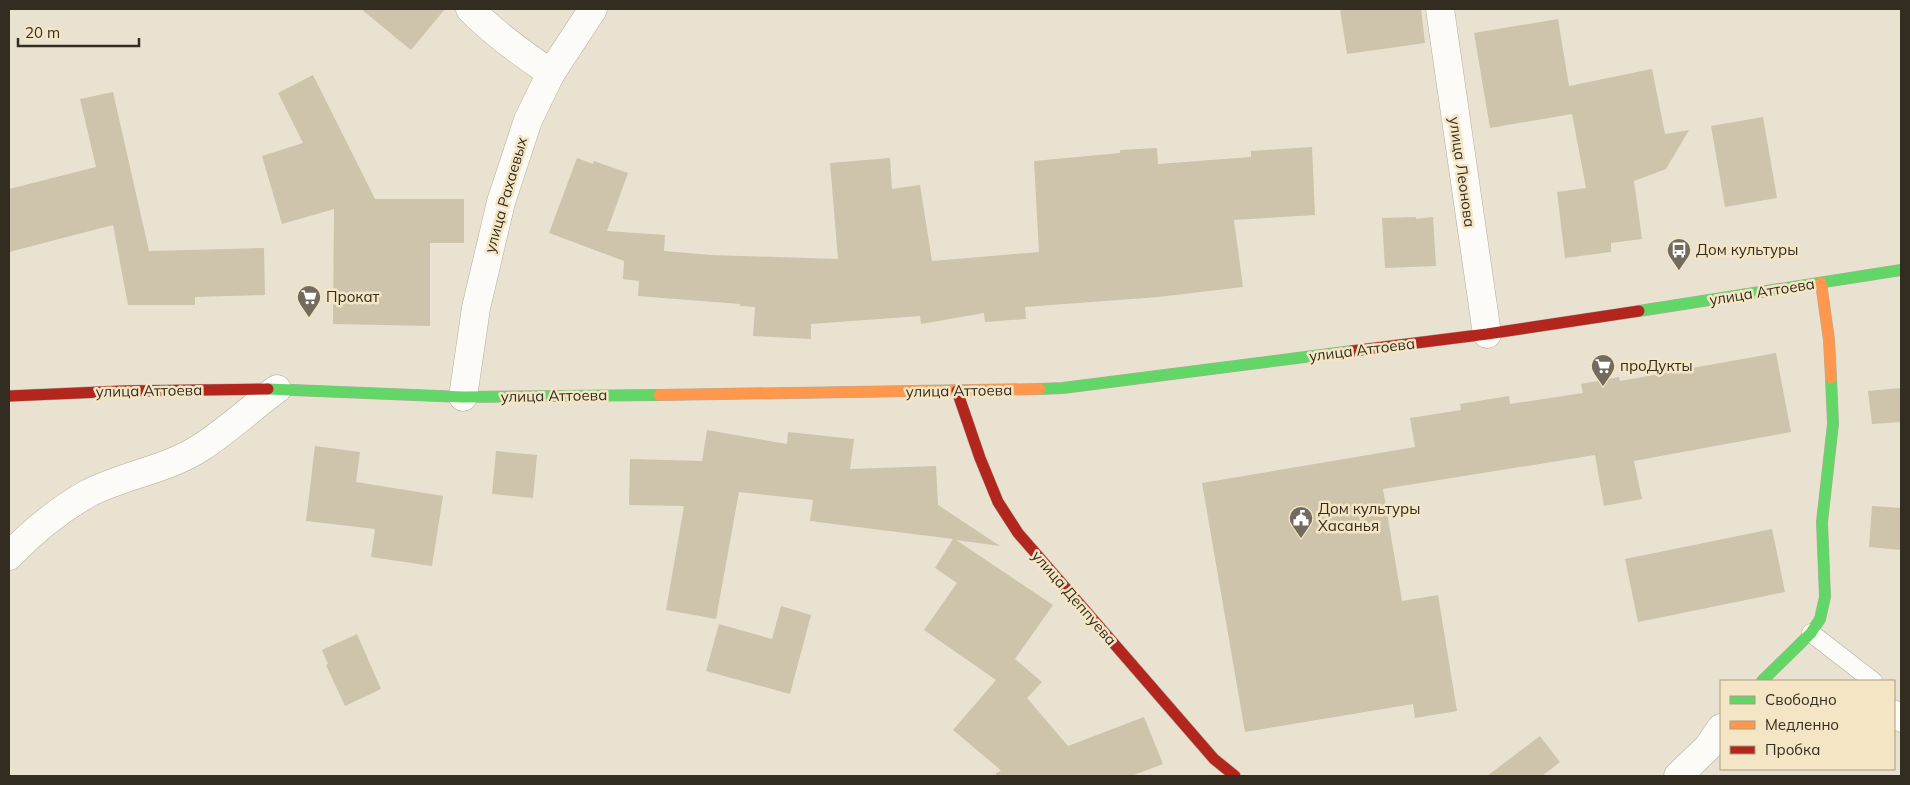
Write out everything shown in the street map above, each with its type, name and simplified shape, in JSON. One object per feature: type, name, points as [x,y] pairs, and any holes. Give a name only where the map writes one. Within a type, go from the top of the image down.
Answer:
[{"type":"street","points":[[470,9],[492,31],[551,73]]},
{"type":"street","name":"улица Рахаевых","points":[[463,397],[476,308],[501,202],[528,120],[551,73],[593,9]]},
{"type":"street","name":"улица Леонова","points":[[1440,9],[1487,334]]},
{"type":"street","name":"улица Аттоева","points":[[9,396],[124,391],[277,389],[463,397],[1063,388],[1487,334],[1901,270]]},
{"type":"street","points":[[1763,680],[1812,634],[1820,619],[1824,597],[1822,522],[1833,424],[1829,340],[1821,283]]},
{"type":"street","points":[[9,556],[25,539],[87,495],[121,480],[167,464],[200,448],[277,389]]},
{"type":"street","name":"улица Деппуева","points":[[957,391],[998,502],[1018,533],[1214,759],[1235,776]]},
{"type":"street","points":[[1678,776],[1708,747],[1720,729]]},
{"type":"lane","points":[[1812,634],[1871,680]]},
{"type":"lane","points":[[1895,711],[1901,723]]},
{"type":"building","points":[[361,9],[445,9],[411,50]]},
{"type":"building","points":[[1340,9],[1421,9],[1425,43],[1347,54]]},
{"type":"building","points":[[1558,19],[1569,86],[1652,69],[1665,134],[1689,130],[1666,169],[1634,181],[1642,239],[1611,243],[1611,252],[1565,258],[1557,192],[1586,188],[1572,114],[1490,128],[1474,33]]},
{"type":"building","points":[[313,75],[375,199],[464,199],[464,243],[430,243],[430,326],[333,324],[334,209],[282,224],[262,156],[303,143],[278,93]]},
{"type":"building","points":[[113,92],[149,251],[264,248],[265,295],[195,297],[195,305],[128,305],[113,225],[9,252],[9,189],[96,167],[80,99]]},
{"type":"building","points":[[1763,117],[1777,198],[1725,207],[1711,126]]},
{"type":"building","points":[[1312,147],[1315,215],[1234,220],[1243,287],[1158,297],[1025,307],[1026,319],[985,322],[984,313],[921,324],[920,316],[811,324],[811,339],[753,336],[755,307],[740,306],[740,304],[638,296],[639,281],[623,279],[624,261],[549,233],[577,158],[593,164],[594,161],[628,173],[607,231],[665,235],[664,251],[711,255],[838,259],[830,163],[890,158],[892,189],[920,185],[932,261],[1039,252],[1034,161],[1120,153],[1120,150],[1157,148],[1158,164],[1251,157],[1251,151]]},
{"type":"building","points":[[1416,217],[1416,219],[1433,217],[1436,266],[1385,268],[1382,218]]},
{"type":"building","name":"Дом культуры Хасанья","points":[[1776,353],[1791,432],[1634,461],[1642,499],[1604,506],[1595,455],[1383,489],[1402,601],[1438,595],[1457,711],[1415,718],[1413,704],[1245,732],[1202,483],[1415,447],[1410,418],[1461,410],[1460,404],[1509,396],[1510,404],[1583,393],[1581,384],[1619,377],[1620,381]]},
{"type":"building","points":[[1901,388],[1901,422],[1872,424],[1868,391]]},
{"type":"building","points":[[707,430],[787,444],[788,432],[854,439],[850,469],[936,466],[938,505],[1000,546],[956,540],[1053,605],[1015,659],[1042,682],[1027,698],[1068,746],[1144,717],[1163,764],[1131,776],[996,776],[996,773],[1001,771],[953,730],[996,680],[924,630],[957,583],[935,568],[953,539],[810,521],[813,500],[739,492],[716,619],[666,610],[684,506],[629,505],[630,459],[702,461]]},
{"type":"building","points":[[315,446],[360,452],[356,482],[443,496],[432,566],[371,557],[375,529],[306,521]]},
{"type":"building","points":[[496,451],[537,455],[533,498],[492,494]]},
{"type":"building","points":[[1872,506],[1901,508],[1901,550],[1869,547]]},
{"type":"building","points":[[1772,529],[1785,592],[1638,622],[1625,559]]},
{"type":"building","points":[[781,606],[811,615],[790,694],[706,671],[719,624],[772,639]]},
{"type":"building","points":[[357,634],[381,689],[345,706],[326,665],[328,664],[322,650]]},
{"type":"building","points":[[1540,736],[1560,762],[1542,776],[1487,776]]},
{"type":"traffic: fast","points":[[1639,311],[1901,270]]},
{"type":"traffic: fast","points":[[1040,389],[1063,388],[1352,351]]},
{"type":"traffic: fast","points":[[1763,680],[1811,633],[1820,619],[1825,597],[1822,522],[1833,424],[1831,378]]},
{"type":"traffic: fast","points":[[268,389],[463,397],[659,395]]},
{"type":"traffic: slow","points":[[1821,283],[1829,340],[1831,378]]},
{"type":"traffic: slow","points":[[659,395],[1040,389]]},
{"type":"traffic: jam","points":[[1352,351],[1487,334],[1639,311]]},
{"type":"traffic: jam","points":[[9,396],[124,391],[268,389]]},
{"type":"traffic: jam","points":[[957,391],[980,458],[998,502],[1018,533],[1214,759],[1235,776]]},
{"type":"place","name":"Дом культуры","points":[[1679,271]]},
{"type":"place","name":"Прокат","points":[[309,318]]},
{"type":"place","name":"проДукты","points":[[1603,387]]},
{"type":"place","name":"Дом культуры Хасанья","points":[[1301,539]]}]
